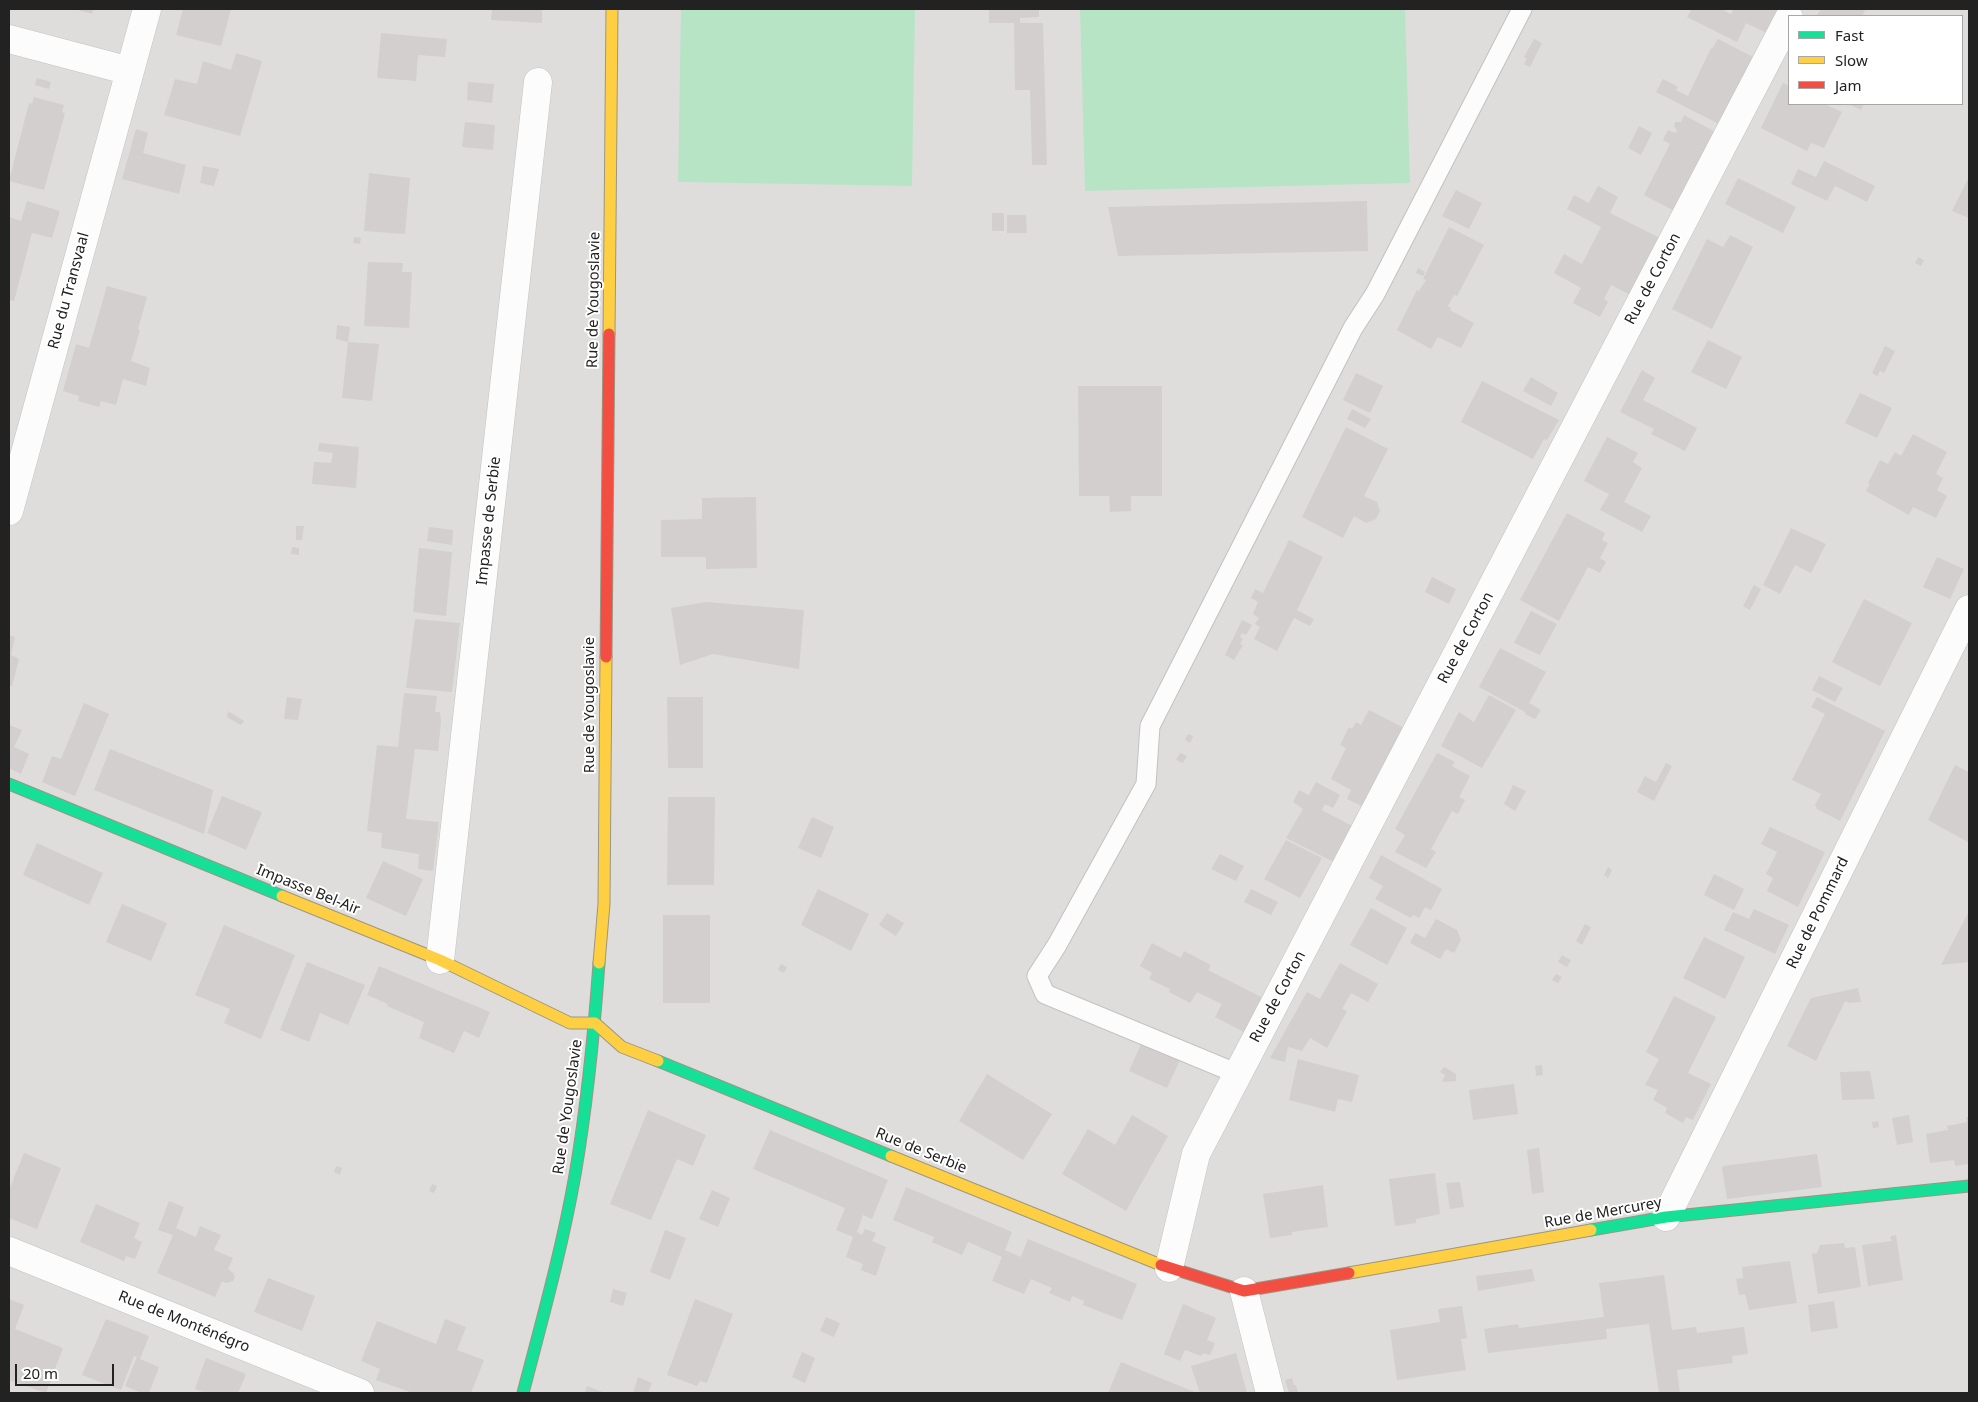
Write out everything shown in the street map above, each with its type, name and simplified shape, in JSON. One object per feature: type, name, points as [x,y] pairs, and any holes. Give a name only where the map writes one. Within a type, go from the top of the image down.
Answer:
[{"type":"street","name":"Rue du Transvaal","points":[[9,511],[147,9]]},
{"type":"street","name":"Rue de Yougoslavie","points":[[523,1393],[568,1213],[582,1130],[595,1023],[604,904],[612,9]]},
{"type":"street","name":"Rue de Corton","points":[[1169,1268],[1196,1154],[1788,21]]},
{"type":"street","points":[[9,39],[130,71]]},
{"type":"street","name":"Impasse de Serbie","points":[[440,960],[538,82]]},
{"type":"street","name":"Rue de Pommard","points":[[1666,1218],[1969,608]]},
{"type":"street","name":"Impasse Bel-Air","points":[[9,784],[440,960],[570,1023],[595,1023]]},
{"type":"street","name":"Rue de Serbie","points":[[595,1023],[622,1046],[1169,1268],[1244,1291]]},
{"type":"street","name":"Rue de Mercurey","points":[[1244,1291],[1666,1218],[1969,1186]]},
{"type":"street","name":"Rue de Monténégro","points":[[9,1250],[360,1393]]},
{"type":"street","points":[[1244,1291],[1270,1393]]},
{"type":"lane","points":[[1238,1074],[1044,994],[1037,976],[1057,945],[1146,784],[1150,726],[1354,328],[1375,294],[1522,9]]},
{"type":"shaded area","points":[[9,9],[1969,9],[1969,1393],[9,1393]]},
{"type":"green space","points":[[681,9],[915,9],[912,186],[678,182]]},
{"type":"green space","points":[[1080,9],[1405,9],[1410,183],[1085,191]]},
{"type":"building","points":[[75,9],[94,9],[92,14]]},
{"type":"building","points":[[183,9],[231,9],[221,46],[176,35]]},
{"type":"building","points":[[492,9],[542,9],[542,23],[491,20]]},
{"type":"building","points":[[989,9],[1039,9],[1039,17],[1020,18],[1020,23],[1043,23],[1047,165],[1032,165],[1030,90],[1015,90],[1014,23],[989,23]]},
{"type":"building","points":[[1692,9],[1721,9],[1731,14],[1734,9],[1783,9],[1769,34],[1746,23],[1737,42],[1687,17]]},
{"type":"building","points":[[1821,9],[1866,9],[1863,15],[1818,15]]},
{"type":"building","points":[[381,33],[447,39],[445,57],[418,55],[416,81],[377,78]]},
{"type":"building","points":[[1534,39],[1542,43],[1530,67],[1524,64],[1527,59],[1524,57]]},
{"type":"building","points":[[1718,39],[1757,59],[1723,126],[1656,92],[1663,79],[1678,87],[1676,90],[1688,96],[1711,48]]},
{"type":"building","points":[[236,53],[262,61],[240,136],[164,115],[175,79],[197,84],[203,61],[231,70]]},
{"type":"building","points":[[37,78],[51,82],[49,89],[35,85]]},
{"type":"building","points":[[468,82],[494,84],[492,103],[467,100]]},
{"type":"building","points":[[1783,83],[1788,86],[1788,105],[1826,105],[1842,112],[1824,148],[1811,143],[1807,151],[1761,128]]},
{"type":"building","points":[[34,97],[64,105],[62,112],[65,113],[44,190],[9,181],[29,103],[32,104]]},
{"type":"building","points":[[1850,105],[1864,105],[1861,110]]},
{"type":"building","points":[[1684,115],[1719,134],[1680,214],[1644,195],[1670,144],[1663,140],[1668,130],[1675,133],[1677,131],[1674,125],[1675,122],[1681,122]]},
{"type":"building","points":[[465,122],[495,125],[493,150],[462,147]]},
{"type":"building","points":[[1639,126],[1652,133],[1641,155],[1628,148]]},
{"type":"building","points":[[136,129],[148,133],[143,153],[186,165],[179,194],[122,179]]},
{"type":"building","points":[[1824,161],[1875,186],[1867,202],[1835,186],[1827,201],[1791,184],[1798,169],[1816,177]]},
{"type":"building","points":[[203,166],[219,169],[214,186],[200,183]]},
{"type":"building","points":[[369,173],[410,178],[405,234],[364,231]]},
{"type":"building","points":[[1969,177],[1969,218],[1952,211]]},
{"type":"building","points":[[1738,178],[1796,207],[1783,233],[1725,204]]},
{"type":"building","points":[[1598,186],[1618,197],[1610,213],[1666,241],[1638,299],[1611,285],[1604,299],[1608,302],[1600,317],[1573,303],[1581,288],[1554,273],[1564,254],[1582,264],[1601,227],[1567,209],[1574,195],[1589,203]]},
{"type":"building","points":[[1456,190],[1482,203],[1469,229],[1442,216]]},
{"type":"building","points":[[27,201],[60,211],[52,238],[32,233],[14,301],[9,300],[9,217],[21,221]]},
{"type":"building","points":[[1367,201],[1368,251],[1118,256],[1108,207]]},
{"type":"building","points":[[992,213],[1004,213],[1004,231],[992,231]]},
{"type":"building","points":[[1007,215],[1026,215],[1027,233],[1007,233]]},
{"type":"building","points":[[1449,227],[1484,245],[1457,296],[1454,295],[1448,306],[1451,308],[1450,310],[1474,323],[1461,348],[1438,337],[1431,349],[1397,330],[1417,290],[1419,291],[1426,280],[1423,279]]},
{"type":"building","points":[[1730,235],[1753,247],[1712,329],[1672,309],[1707,239],[1723,247]]},
{"type":"building","points":[[354,237],[361,238],[360,244],[353,243]]},
{"type":"building","points":[[1918,257],[1924,260],[1921,266],[1915,263]]},
{"type":"building","points":[[368,262],[403,263],[402,272],[412,272],[409,328],[364,326]]},
{"type":"building","points":[[1418,268],[1425,272],[1423,276],[1416,273]]},
{"type":"building","points":[[107,286],[147,297],[131,361],[150,368],[146,386],[123,379],[116,405],[101,401],[99,407],[78,401],[79,396],[63,391],[76,344],[89,348]]},
{"type":"building","points":[[337,325],[350,327],[348,342],[336,339]]},
{"type":"building","points":[[1708,340],[1742,357],[1726,389],[1691,372]]},
{"type":"building","points":[[348,342],[379,344],[372,401],[342,398]]},
{"type":"building","points":[[1885,346],[1895,351],[1884,373],[1880,371],[1877,376],[1872,373]]},
{"type":"building","points":[[1642,370],[1655,378],[1643,400],[1697,428],[1685,451],[1651,434],[1654,429],[1620,412]]},
{"type":"building","points":[[1356,373],[1383,386],[1370,413],[1343,400]]},
{"type":"building","points":[[1531,377],[1558,393],[1551,406],[1523,391]]},
{"type":"building","points":[[1482,381],[1559,420],[1547,440],[1544,439],[1533,459],[1461,422]]},
{"type":"building","points":[[1078,386],[1162,386],[1162,496],[1131,496],[1131,511],[1110,512],[1109,496],[1079,496]]},
{"type":"building","points":[[1860,393],[1892,408],[1877,438],[1845,423]]},
{"type":"building","points":[[1352,409],[1371,419],[1365,428],[1347,419]]},
{"type":"building","points":[[1346,427],[1388,449],[1364,496],[1377,502],[1380,511],[1376,519],[1366,523],[1354,516],[1343,538],[1302,517]]},
{"type":"building","points":[[1913,434],[1947,452],[1936,474],[1943,478],[1937,490],[1947,496],[1936,518],[1913,507],[1909,515],[1866,491],[1880,460],[1888,464],[1895,452],[1901,456]]},
{"type":"building","points":[[1607,437],[1638,453],[1633,462],[1642,468],[1624,502],[1651,516],[1642,532],[1600,510],[1609,494],[1584,481]]},
{"type":"building","points":[[319,443],[359,447],[356,488],[312,484],[314,462],[331,463],[333,453],[318,451]]},
{"type":"building","points":[[756,497],[757,568],[706,569],[706,557],[661,557],[661,520],[702,519],[702,498]]},
{"type":"building","points":[[1567,513],[1605,533],[1602,540],[1608,543],[1600,558],[1606,562],[1600,573],[1588,567],[1559,621],[1520,600]]},
{"type":"building","points":[[296,526],[304,526],[302,540],[296,540]]},
{"type":"building","points":[[429,527],[453,530],[452,545],[427,541]]},
{"type":"building","points":[[1791,528],[1826,544],[1811,573],[1795,565],[1780,594],[1763,585]]},
{"type":"building","points":[[1289,540],[1323,557],[1297,610],[1314,619],[1310,626],[1294,618],[1277,651],[1254,639],[1260,627],[1255,624],[1259,618],[1253,614],[1258,602],[1251,598],[1255,589],[1263,593]]},
{"type":"building","points":[[292,547],[299,548],[299,555],[291,554]]},
{"type":"building","points":[[419,548],[452,552],[446,616],[413,612]]},
{"type":"building","points":[[1937,557],[1964,569],[1950,599],[1923,587]]},
{"type":"building","points":[[1432,577],[1456,589],[1449,604],[1425,592]]},
{"type":"building","points":[[1754,585],[1761,589],[1750,610],[1743,606]]},
{"type":"building","points":[[1864,599],[1912,623],[1880,686],[1832,662]]},
{"type":"building","points":[[706,602],[804,610],[799,669],[713,654],[680,665],[671,608]]},
{"type":"building","points":[[1531,611],[1557,624],[1540,655],[1514,643]]},
{"type":"building","points":[[415,619],[460,623],[452,692],[406,688]]},
{"type":"building","points":[[1242,620],[1252,625],[1246,635],[1242,633],[1240,637],[1243,639],[1240,644],[1243,645],[1234,660],[1225,655]]},
{"type":"building","points":[[9,635],[15,637],[11,655],[19,659],[12,686],[9,685]]},
{"type":"building","points":[[1500,648],[1546,672],[1529,703],[1541,710],[1535,719],[1479,687]]},
{"type":"building","points":[[1819,676],[1843,688],[1835,702],[1812,690]]},
{"type":"building","points":[[404,693],[437,696],[435,712],[440,712],[441,722],[438,751],[415,749],[406,819],[439,822],[433,871],[418,869],[419,854],[381,848],[382,833],[367,831],[377,745],[398,747]]},
{"type":"building","points":[[1489,695],[1516,710],[1482,768],[1441,746],[1459,712],[1474,722]]},
{"type":"building","points":[[287,697],[302,699],[298,720],[284,719]]},
{"type":"building","points":[[667,697],[703,697],[703,768],[668,768]]},
{"type":"building","points":[[1817,697],[1885,731],[1840,821],[1817,809],[1815,805],[1821,794],[1792,780],[1825,714],[1811,707]]},
{"type":"building","points":[[84,703],[109,714],[75,796],[42,782],[52,756],[61,759]]},
{"type":"building","points":[[1369,710],[1408,730],[1366,808],[1347,799],[1351,790],[1331,779],[1346,748],[1340,745],[1349,727],[1352,729],[1356,722],[1361,725]]},
{"type":"building","points":[[228,711],[244,721],[241,725],[227,717]]},
{"type":"building","points":[[9,725],[22,730],[14,747],[29,754],[21,774],[9,768]]},
{"type":"building","points":[[1188,734],[1193,736],[1190,743],[1185,740]]},
{"type":"building","points":[[110,749],[213,790],[204,834],[94,790]]},
{"type":"building","points":[[1180,753],[1187,756],[1183,763],[1176,760]]},
{"type":"building","points":[[1437,753],[1455,762],[1452,766],[1470,776],[1459,797],[1465,800],[1458,814],[1452,811],[1431,849],[1436,852],[1426,868],[1395,852],[1405,835],[1395,829]]},
{"type":"building","points":[[1666,763],[1672,766],[1654,801],[1637,792],[1645,776],[1656,782]]},
{"type":"building","points":[[1955,765],[1969,772],[1968,842],[1928,820]]},
{"type":"building","points":[[1316,782],[1340,795],[1333,808],[1325,804],[1322,810],[1356,828],[1336,863],[1286,838],[1303,809],[1293,802],[1299,790],[1309,795]]},
{"type":"building","points":[[1513,785],[1526,791],[1515,811],[1504,804]]},
{"type":"building","points":[[222,796],[262,812],[246,850],[207,833]]},
{"type":"building","points":[[668,797],[715,797],[714,885],[667,885]]},
{"type":"building","points":[[812,817],[834,827],[821,858],[798,848]]},
{"type":"building","points":[[1770,827],[1825,852],[1798,907],[1767,891],[1773,878],[1766,874],[1777,852],[1761,844]]},
{"type":"building","points":[[1286,840],[1322,858],[1300,898],[1264,879]]},
{"type":"building","points":[[37,843],[103,873],[89,905],[23,875]]},
{"type":"building","points":[[1220,854],[1244,866],[1236,881],[1211,869]]},
{"type":"building","points":[[1381,855],[1442,889],[1431,910],[1425,907],[1419,918],[1413,915],[1411,918],[1375,899],[1383,886],[1369,878]]},
{"type":"building","points":[[383,861],[423,879],[406,916],[366,898]]},
{"type":"building","points":[[1608,867],[1612,870],[1608,878],[1604,875]]},
{"type":"building","points":[[1714,874],[1744,889],[1734,910],[1704,895]]},
{"type":"building","points":[[818,889],[869,914],[851,951],[801,925]]},
{"type":"building","points":[[1251,889],[1278,902],[1271,915],[1244,902]]},
{"type":"building","points":[[122,904],[167,923],[151,961],[106,942]]},
{"type":"building","points":[[1371,908],[1407,928],[1387,965],[1350,945]]},
{"type":"building","points":[[1754,909],[1789,925],[1775,954],[1724,930],[1733,912],[1749,919]]},
{"type":"building","points":[[1969,911],[1969,962],[1941,965]]},
{"type":"building","points":[[887,913],[904,923],[896,936],[879,925]]},
{"type":"building","points":[[663,915],[710,915],[710,1003],[663,1003]]},
{"type":"building","points":[[1436,919],[1457,930],[1461,940],[1454,953],[1446,949],[1440,959],[1410,943],[1415,933],[1425,938]]},
{"type":"building","points":[[1585,924],[1591,927],[1582,945],[1576,941]]},
{"type":"building","points":[[224,925],[295,955],[261,1039],[224,1023],[230,1009],[195,995]]},
{"type":"building","points":[[1704,937],[1745,957],[1725,999],[1683,978]]},
{"type":"building","points":[[1152,943],[1181,958],[1184,951],[1211,965],[1208,970],[1263,998],[1244,1032],[1215,1017],[1222,1004],[1197,992],[1190,1003],[1169,992],[1170,989],[1149,979],[1152,973],[1140,966]]},
{"type":"building","points":[[1562,955],[1571,960],[1567,967],[1558,962]]},
{"type":"building","points":[[307,962],[365,985],[348,1025],[320,1013],[309,1042],[280,1030]]},
{"type":"building","points":[[1340,963],[1378,984],[1368,1002],[1351,993],[1342,1009],[1347,1011],[1327,1048],[1310,1038],[1302,1051],[1288,1047],[1285,1062],[1270,1058],[1307,992],[1320,999]]},
{"type":"building","points":[[781,964],[787,967],[784,973],[778,970]]},
{"type":"building","points":[[379,966],[490,1012],[479,1038],[464,1031],[454,1053],[419,1038],[424,1022],[367,995]]},
{"type":"building","points":[[1556,974],[1562,977],[1558,983],[1552,980]]},
{"type":"building","points":[[1858,988],[1861,1002],[1849,1003],[1845,1001],[1816,1061],[1787,1046],[1811,998]]},
{"type":"building","points":[[1674,996],[1716,1017],[1688,1073],[1711,1084],[1693,1120],[1686,1117],[1683,1123],[1665,1113],[1667,1108],[1653,1100],[1658,1090],[1645,1085],[1659,1059],[1646,1052]]},
{"type":"building","points":[[1141,1044],[1180,1060],[1167,1088],[1129,1071]]},
{"type":"building","points":[[1298,1059],[1359,1075],[1352,1102],[1338,1099],[1335,1112],[1289,1100]]},
{"type":"building","points":[[1542,1065],[1543,1075],[1536,1076],[1535,1066]]},
{"type":"building","points":[[1444,1067],[1456,1074],[1456,1081],[1442,1082],[1445,1075],[1440,1072]]},
{"type":"building","points":[[1870,1071],[1875,1099],[1842,1100],[1840,1072]]},
{"type":"building","points":[[987,1074],[1052,1114],[1023,1160],[959,1121]]},
{"type":"building","points":[[1514,1084],[1518,1114],[1473,1120],[1469,1090]]},
{"type":"building","points":[[648,1110],[706,1135],[693,1166],[677,1159],[651,1220],[610,1204]]},
{"type":"building","points":[[1132,1115],[1168,1136],[1126,1211],[1062,1174],[1088,1129],[1115,1145]]},
{"type":"building","points":[[1909,1115],[1913,1142],[1897,1145],[1892,1118]]},
{"type":"building","points":[[1966,1117],[1969,1117],[1969,1164],[1955,1166],[1954,1160],[1930,1163],[1926,1134],[1948,1130],[1947,1126],[1967,1122]]},
{"type":"building","points":[[1878,1121],[1879,1127],[1873,1128],[1872,1122]]},
{"type":"building","points":[[770,1130],[888,1180],[872,1219],[863,1215],[857,1232],[862,1235],[865,1229],[876,1233],[872,1241],[886,1247],[876,1276],[861,1270],[863,1264],[846,1257],[853,1237],[836,1230],[845,1208],[753,1169]]},
{"type":"building","points":[[1539,1148],[1544,1192],[1532,1194],[1527,1150]]},
{"type":"building","points":[[24,1153],[61,1168],[37,1229],[9,1218],[9,1190]]},
{"type":"building","points":[[1817,1154],[1822,1187],[1727,1199],[1723,1166]]},
{"type":"building","points":[[336,1166],[342,1168],[340,1175],[334,1172]]},
{"type":"building","points":[[1435,1173],[1440,1214],[1416,1219],[1416,1223],[1395,1226],[1389,1179]]},
{"type":"building","points":[[1460,1182],[1464,1207],[1450,1209],[1446,1183]]},
{"type":"building","points":[[432,1184],[437,1186],[434,1193],[429,1191]]},
{"type":"building","points":[[1323,1185],[1328,1227],[1292,1232],[1292,1235],[1270,1238],[1263,1194]]},
{"type":"building","points":[[906,1187],[1012,1232],[1005,1250],[1021,1257],[1028,1239],[1137,1284],[1122,1320],[1083,1305],[1084,1301],[1072,1296],[1070,1302],[1049,1293],[1052,1288],[1031,1279],[1024,1294],[992,1281],[1002,1257],[968,1242],[962,1255],[932,1242],[934,1237],[893,1220]]},
{"type":"building","points":[[712,1190],[730,1198],[718,1227],[699,1219]]},
{"type":"building","points":[[169,1201],[184,1207],[176,1228],[196,1237],[200,1226],[221,1235],[214,1250],[233,1258],[228,1269],[235,1277],[233,1281],[226,1283],[222,1281],[215,1297],[157,1273],[173,1235],[158,1230]]},
{"type":"building","points":[[96,1204],[140,1223],[134,1238],[142,1242],[135,1259],[126,1256],[124,1261],[80,1242]]},
{"type":"building","points":[[665,1230],[686,1238],[670,1280],[650,1272]]},
{"type":"building","points":[[1896,1235],[1903,1280],[1868,1286],[1862,1245],[1892,1241],[1890,1237]]},
{"type":"building","points":[[1844,1243],[1845,1248],[1855,1247],[1861,1287],[1818,1294],[1812,1254],[1817,1253],[1820,1245]]},
{"type":"building","points":[[1790,1261],[1797,1303],[1749,1310],[1745,1294],[1739,1295],[1736,1279],[1743,1278],[1742,1267]]},
{"type":"building","points":[[1532,1269],[1535,1281],[1478,1291],[1476,1276]]},
{"type":"building","points":[[1664,1275],[1672,1330],[1696,1327],[1697,1333],[1744,1327],[1748,1354],[1732,1356],[1733,1363],[1677,1370],[1680,1393],[1659,1393],[1649,1324],[1606,1329],[1606,1339],[1488,1353],[1484,1329],[1518,1324],[1519,1328],[1604,1317],[1599,1283]]},
{"type":"building","points":[[268,1278],[315,1296],[302,1331],[254,1312]]},
{"type":"building","points":[[613,1289],[627,1293],[623,1306],[610,1302]]},
{"type":"building","points":[[9,1299],[24,1305],[15,1329],[63,1348],[46,1393],[9,1380]]},
{"type":"building","points":[[695,1299],[733,1314],[707,1383],[700,1381],[697,1386],[667,1375]]},
{"type":"building","points":[[1834,1301],[1838,1328],[1811,1332],[1808,1305]]},
{"type":"building","points":[[1183,1304],[1216,1318],[1207,1340],[1215,1343],[1210,1355],[1203,1353],[1201,1356],[1185,1350],[1180,1361],[1164,1354]]},
{"type":"building","points":[[1462,1306],[1467,1338],[1461,1339],[1466,1370],[1397,1380],[1390,1330],[1440,1322],[1438,1309]]},
{"type":"building","points":[[826,1317],[840,1323],[834,1337],[820,1331]]},
{"type":"building","points":[[106,1319],[149,1336],[140,1359],[159,1367],[149,1393],[142,1393],[125,1386],[137,1357],[134,1356],[121,1390],[82,1375]]},
{"type":"building","points":[[445,1319],[466,1327],[457,1350],[484,1360],[471,1393],[413,1393],[376,1380],[380,1369],[361,1361],[377,1321],[436,1344]]},
{"type":"building","points":[[802,1352],[815,1358],[805,1383],[792,1377]]},
{"type":"building","points":[[1236,1353],[1247,1393],[1200,1393],[1191,1366]]},
{"type":"building","points":[[206,1358],[246,1374],[238,1393],[205,1393],[195,1389]]},
{"type":"building","points":[[1121,1362],[1197,1393],[1108,1393]]},
{"type":"building","points":[[638,1377],[652,1383],[648,1393],[633,1393]]},
{"type":"building","points":[[1292,1378],[1298,1393],[1289,1393],[1285,1380]]},
{"type":"building","points":[[587,1386],[605,1393],[585,1393]]},
{"type":"traffic: fast","points":[[9,784],[282,896]]},
{"type":"traffic: fast","points":[[523,1393],[558,1257],[575,1175],[590,1069],[599,963]]},
{"type":"traffic: fast","points":[[658,1061],[891,1156]]},
{"type":"traffic: fast","points":[[1591,1230],[1666,1217],[1969,1186]]},
{"type":"traffic: slow","points":[[609,334],[612,9]]},
{"type":"traffic: slow","points":[[599,963],[604,904],[606,657]]},
{"type":"traffic: slow","points":[[282,896],[440,960],[570,1023],[595,1023],[622,1047],[658,1061]]},
{"type":"traffic: slow","points":[[891,1156],[1161,1265]]},
{"type":"traffic: slow","points":[[1349,1273],[1591,1230]]},
{"type":"traffic: jam","points":[[606,657],[609,334]]},
{"type":"traffic: jam","points":[[1161,1265],[1244,1291],[1349,1273]]}]
